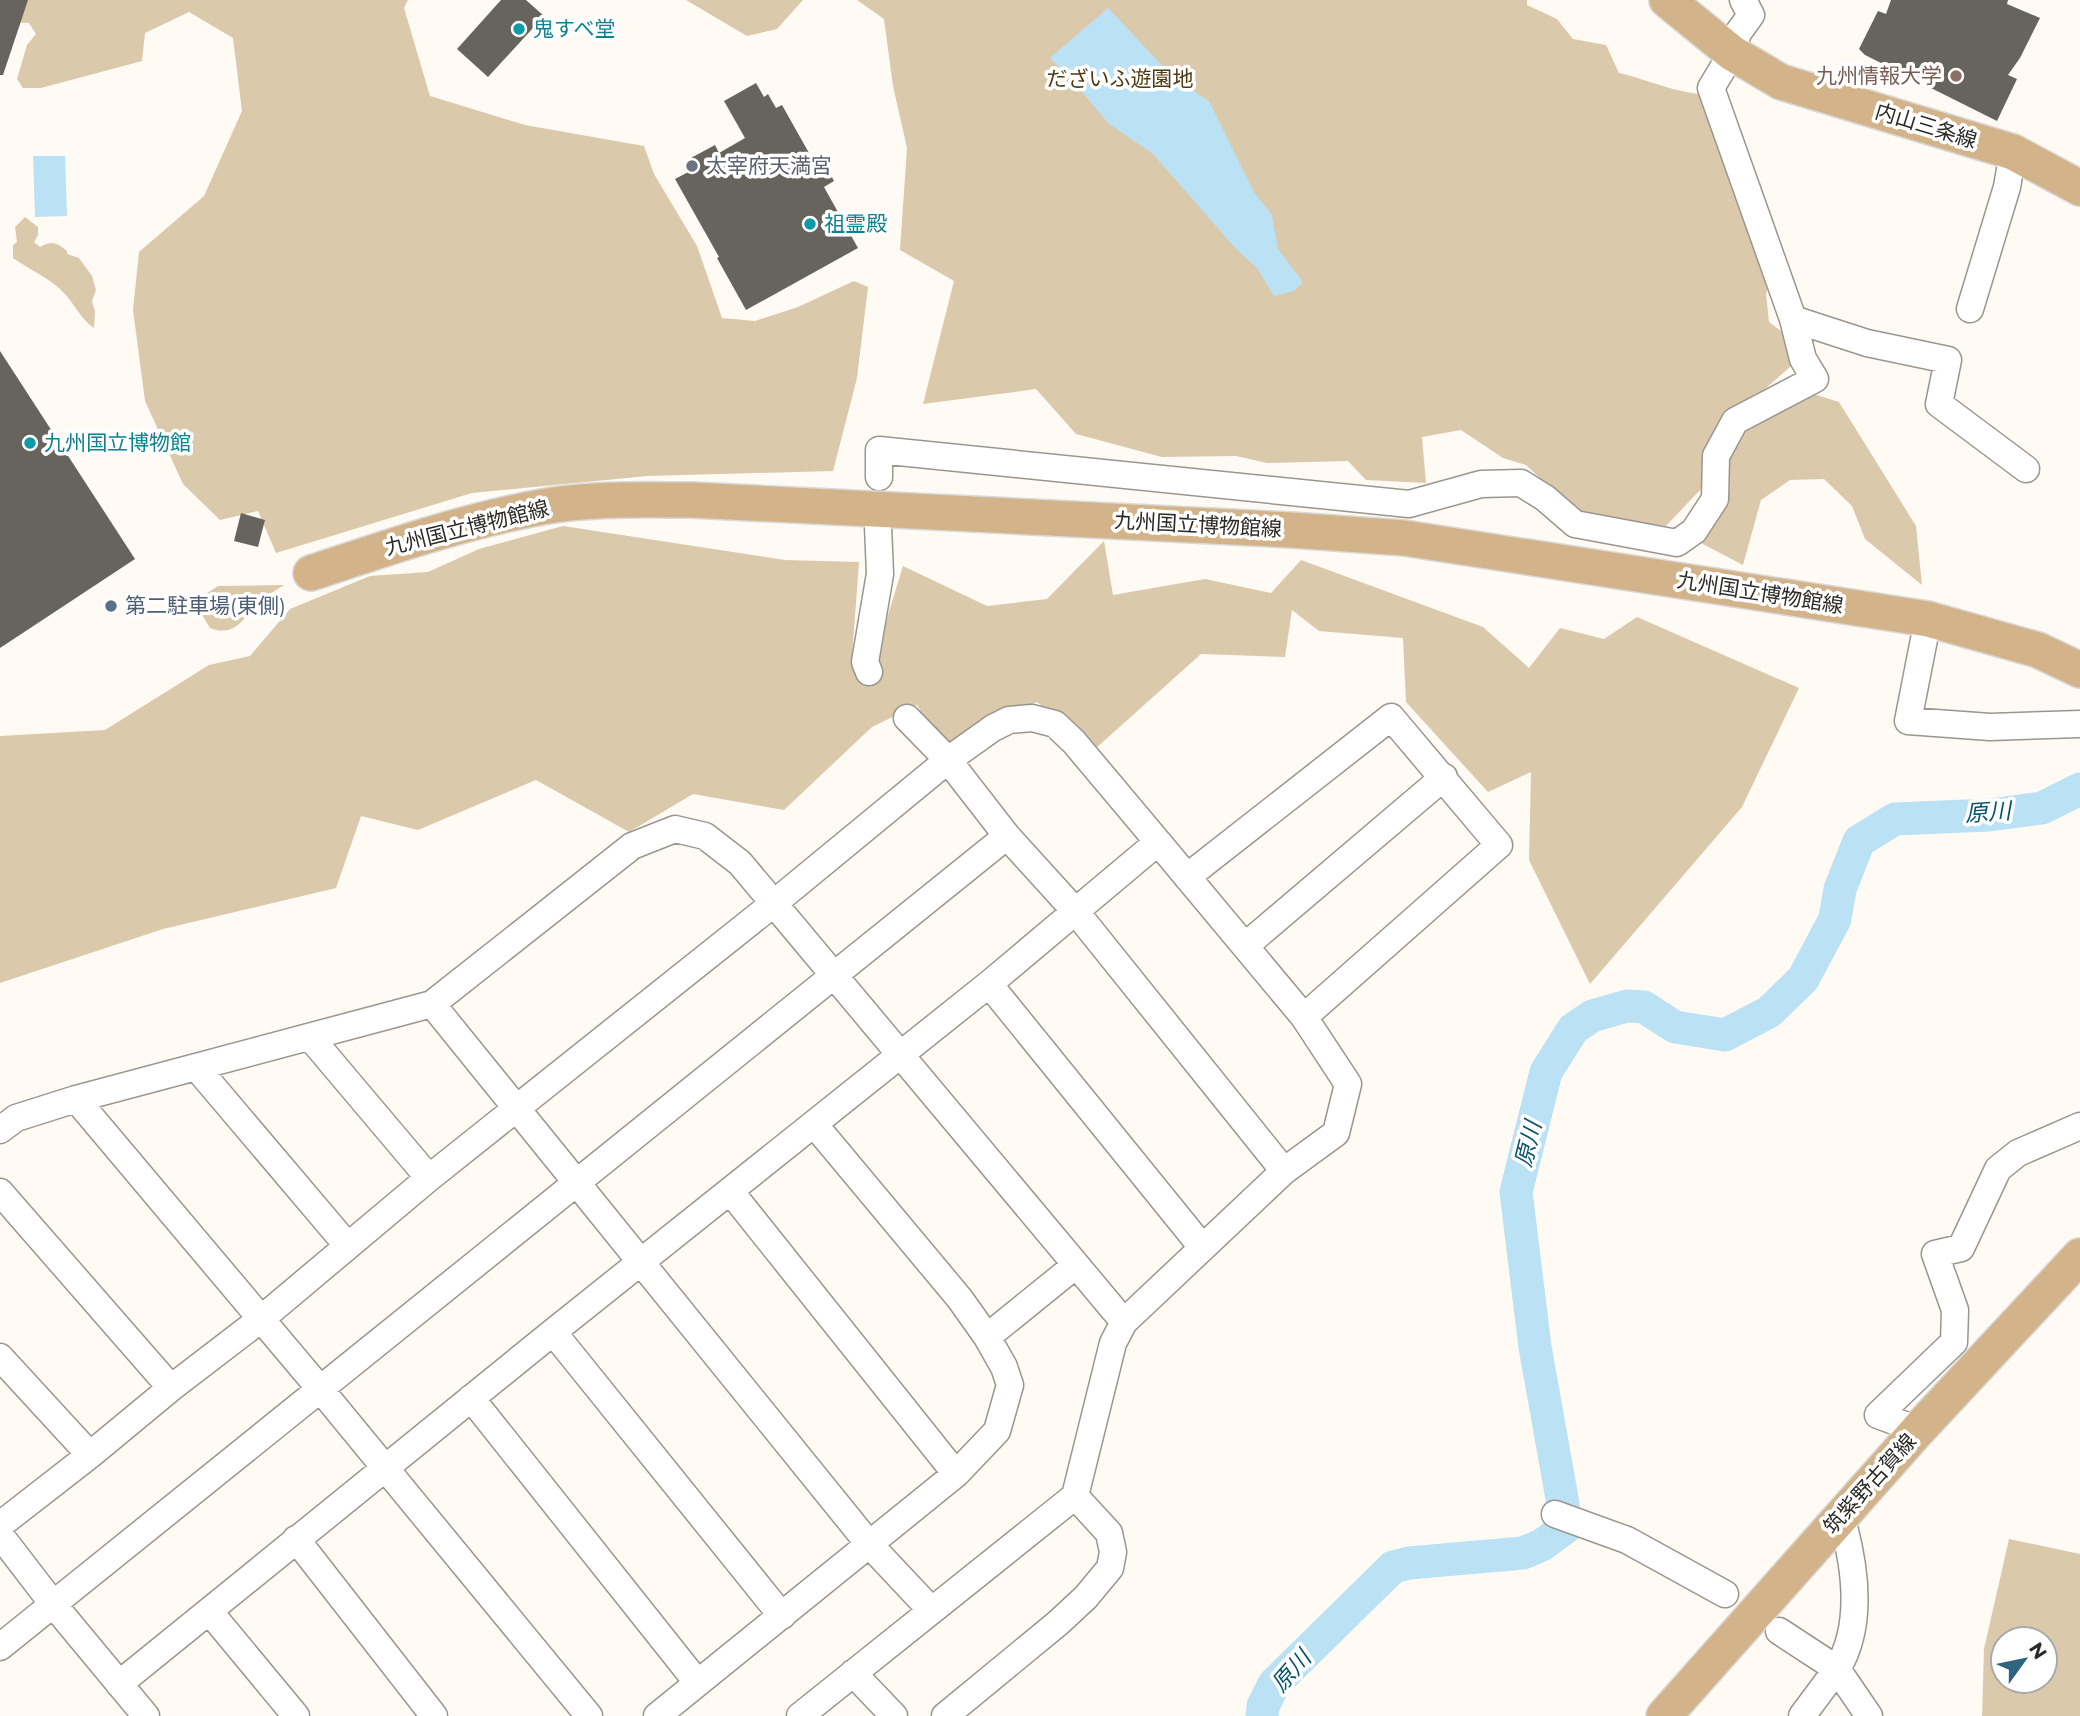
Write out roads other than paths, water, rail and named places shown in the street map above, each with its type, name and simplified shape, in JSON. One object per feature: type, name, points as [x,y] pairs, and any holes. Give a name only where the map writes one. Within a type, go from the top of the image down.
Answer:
[{"type":"main road","name":"内山三条線","points":[[1667,0],[1732,53],[1781,82],[2013,152],[2080,188]]},
{"type":"main road","name":"九州国立博物館線","points":[[311,573],[469,524],[544,506],[616,500],[692,500],[1291,530],[1404,538],[1928,619],[2038,650],[2080,670]]},
{"type":"main road","name":"筑紫野古賀線","points":[[1664,1716],[1917,1430],[2080,1256]]},
{"type":"street","points":[[879,477],[879,450],[1409,504],[1481,484],[1521,484],[1545,498],[1575,524],[1677,543],[1694,531],[1715,499],[1716,456],[1735,421],[1815,379],[1803,359],[1793,319],[1712,88],[1732,53],[1738,33],[1751,15],[1743,0]]},
{"type":"street","points":[[1970,309],[2007,187],[2013,152]]},
{"type":"street","points":[[1793,319],[1867,343],[1948,360],[1939,404],[2026,469]]},
{"type":"street","points":[[869,671],[865,662],[880,574],[878,526]]},
{"type":"street","points":[[1928,619],[1908,720],[1990,727],[2080,724]]},
{"type":"street","points":[[907,718],[947,760],[1007,836],[1076,912],[1284,1171]]},
{"type":"street","points":[[0,1525],[261,1319],[429,1178],[773,904],[947,760],[993,728],[1010,720],[1032,718],[1055,724],[1074,742],[1304,1017],[1348,1084],[1336,1133],[1284,1171],[1124,1322],[1113,1343],[1075,1496],[800,1716]]},
{"type":"street","points":[[1187,877],[1391,718],[1444,777],[1499,845],[1304,1017]]},
{"type":"street","points":[[1245,946],[1444,777]]},
{"type":"street","points":[[0,1130],[16,1118],[76,1099],[432,1004],[632,846],[675,829],[705,836],[740,863],[1124,1322]]},
{"type":"street","points":[[0,1647],[1007,836]]},
{"type":"street","points":[[119,1684],[553,1332],[989,984],[1158,842]]},
{"type":"street","points":[[989,984],[1202,1247]]},
{"type":"street","points":[[432,1004],[869,1544],[930,1610]]},
{"type":"street","points":[[310,1037],[429,1178]]},
{"type":"street","points":[[197,1068],[347,1245]]},
{"type":"street","points":[[76,1099],[321,1390],[589,1716]]},
{"type":"street","points":[[657,1716],[956,1474],[997,1431],[1010,1385],[1004,1367],[987,1337],[960,1299],[814,1124]]},
{"type":"street","points":[[1917,1430],[1878,1415],[1954,1342],[1955,1310],[1935,1254],[1961,1248],[1998,1169],[2018,1153],[2080,1126]]},
{"type":"street","points":[[730,1191],[956,1474]]},
{"type":"street","points":[[0,1192],[171,1388]]},
{"type":"street","points":[[987,1337],[1076,1265]]},
{"type":"street","points":[[553,1332],[782,1616]]},
{"type":"street","points":[[0,1357],[90,1455]]},
{"type":"street","points":[[471,1398],[697,1682]]},
{"type":"street","points":[[945,1716],[1058,1623],[1086,1597],[1110,1568],[1113,1552],[1109,1533],[1075,1496]]},
{"type":"street","points":[[1555,1514],[1626,1540],[1725,1594]]},
{"type":"street","points":[[1802,1716],[1846,1654],[1854,1623],[1850,1548],[1841,1516]]},
{"type":"street","points":[[0,1535],[146,1716]]},
{"type":"street","points":[[296,1539],[434,1716]]},
{"type":"street","points":[[209,1611],[296,1716]]},
{"type":"street","points":[[1779,1631],[1837,1669],[1869,1716]]},
{"type":"street","points":[[853,1673],[894,1716]]},
{"type":"water","points":[[1108,8],[1174,78],[1209,101],[1254,192],[1272,215],[1278,249],[1303,282],[1294,291],[1274,296],[1257,268],[1237,250],[1153,154],[1108,123],[1050,58]]},
{"type":"water","points":[[33,156],[65,156],[67,216],[35,217]]},
{"type":"waterway","name":"原川","points":[[1262,1716],[1263,1706],[1274,1684],[1393,1567],[1409,1563],[1523,1553],[1542,1545],[1565,1528],[1535,1347],[1516,1192],[1546,1072],[1573,1029],[1592,1016],[1627,1006],[1644,1007],[1675,1027],[1725,1035],[1769,1012],[1803,979],[1835,919],[1840,889],[1859,841],[1895,819],[1989,815],[2042,808],[2080,789]]},
{"type":"place","name":"鬼すべ堂","points":[[519,29]]},
{"type":"place","name":"九州情報大学","points":[[1956,76]]},
{"type":"place","name":"太宰府天満宮","points":[[692,166]]},
{"type":"place","name":"祖霊殿","points":[[810,224]]},
{"type":"place","name":"九州国立博物館","points":[[30,443]]},
{"type":"place","name":"第二駐車場(東側)","points":[[111,606]]},
{"type":"park label","name":"だざいふ遊園地","points":[[1120,79]]}]
